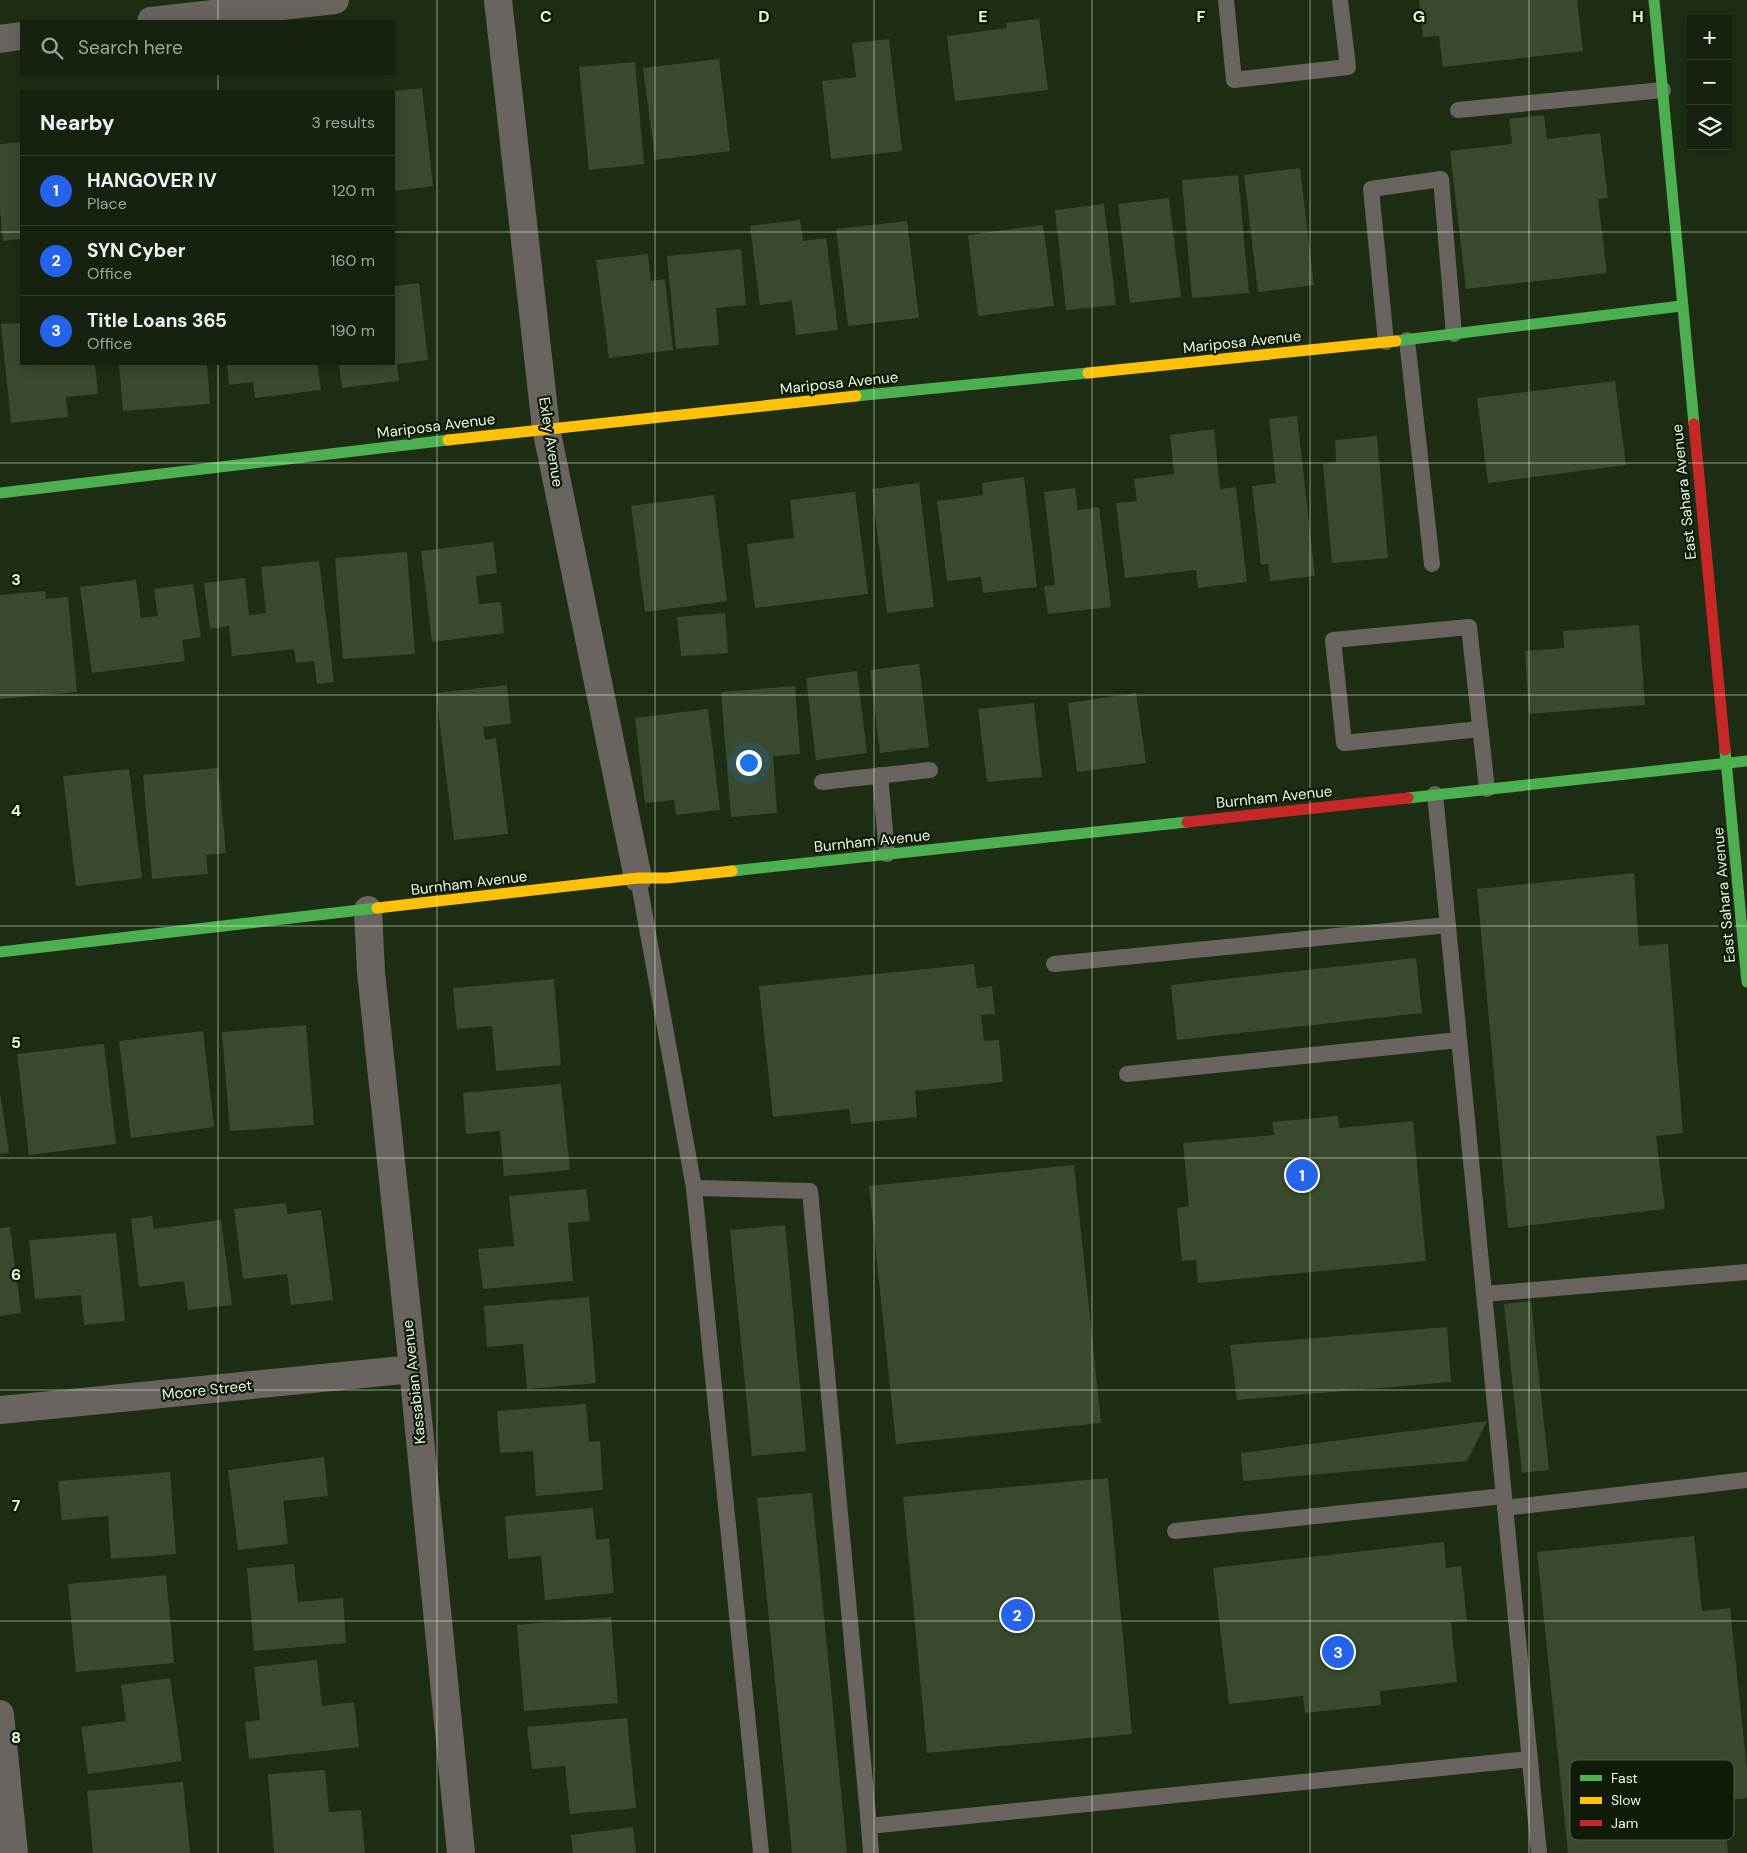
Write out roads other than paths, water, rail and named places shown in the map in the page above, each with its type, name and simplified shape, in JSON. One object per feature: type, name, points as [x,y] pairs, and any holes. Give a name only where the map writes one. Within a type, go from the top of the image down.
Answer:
[{"type":"street","points":[[159,20],[335,0]]},
{"type":"street","name":"Exley Avenue","points":[[498,0],[546,428],[638,878]]},
{"type":"street","name":"East Sahara Avenue","points":[[1654,0],[1681,306],[1747,982]]},
{"type":"street","points":[[0,39],[20,36]]},
{"type":"street","name":"Mariposa Avenue","points":[[0,493],[546,428],[1407,340],[1681,306]]},
{"type":"street","name":"Burnham Avenue","points":[[0,952],[638,878],[667,878],[1747,761]]},
{"type":"street","name":"Kassabian Avenue","points":[[368,910],[371,972],[414,1369],[461,1853]]},
{"type":"street","name":"Moore Street","points":[[0,1410],[414,1369]]},
{"type":"street","points":[[0,1714],[14,1853]]},
{"type":"lane","points":[[1226,0],[1234,80],[1348,66],[1340,0]]},
{"type":"lane","points":[[1458,110],[1663,90]]},
{"type":"lane","points":[[1386,342],[1371,189],[1441,179],[1454,334]]},
{"type":"lane","points":[[1407,340],[1432,564]]},
{"type":"lane","points":[[1480,729],[1344,743],[1333,640],[1469,627],[1487,789]]},
{"type":"lane","points":[[822,782],[930,770]]},
{"type":"lane","points":[[880,775],[887,854]]},
{"type":"lane","points":[[1435,794],[1539,1853]]},
{"type":"lane","points":[[638,878],[694,1188],[761,1853]]},
{"type":"lane","points":[[1054,964],[1448,925]]},
{"type":"lane","points":[[1127,1074],[1459,1040]]},
{"type":"lane","points":[[694,1188],[810,1190],[871,1853]]},
{"type":"lane","points":[[1484,1294],[1747,1272]]},
{"type":"lane","points":[[1175,1531],[1747,1480]]},
{"type":"lane","points":[[869,1826],[1530,1759]]},
{"type":"place","name":"HANGOVER IV","points":[[1302,1175]]},
{"type":"place","name":"SYN Cyber","points":[[1017,1615]]},
{"type":"place","name":"Title Loans 365","points":[[1338,1652]]}]
